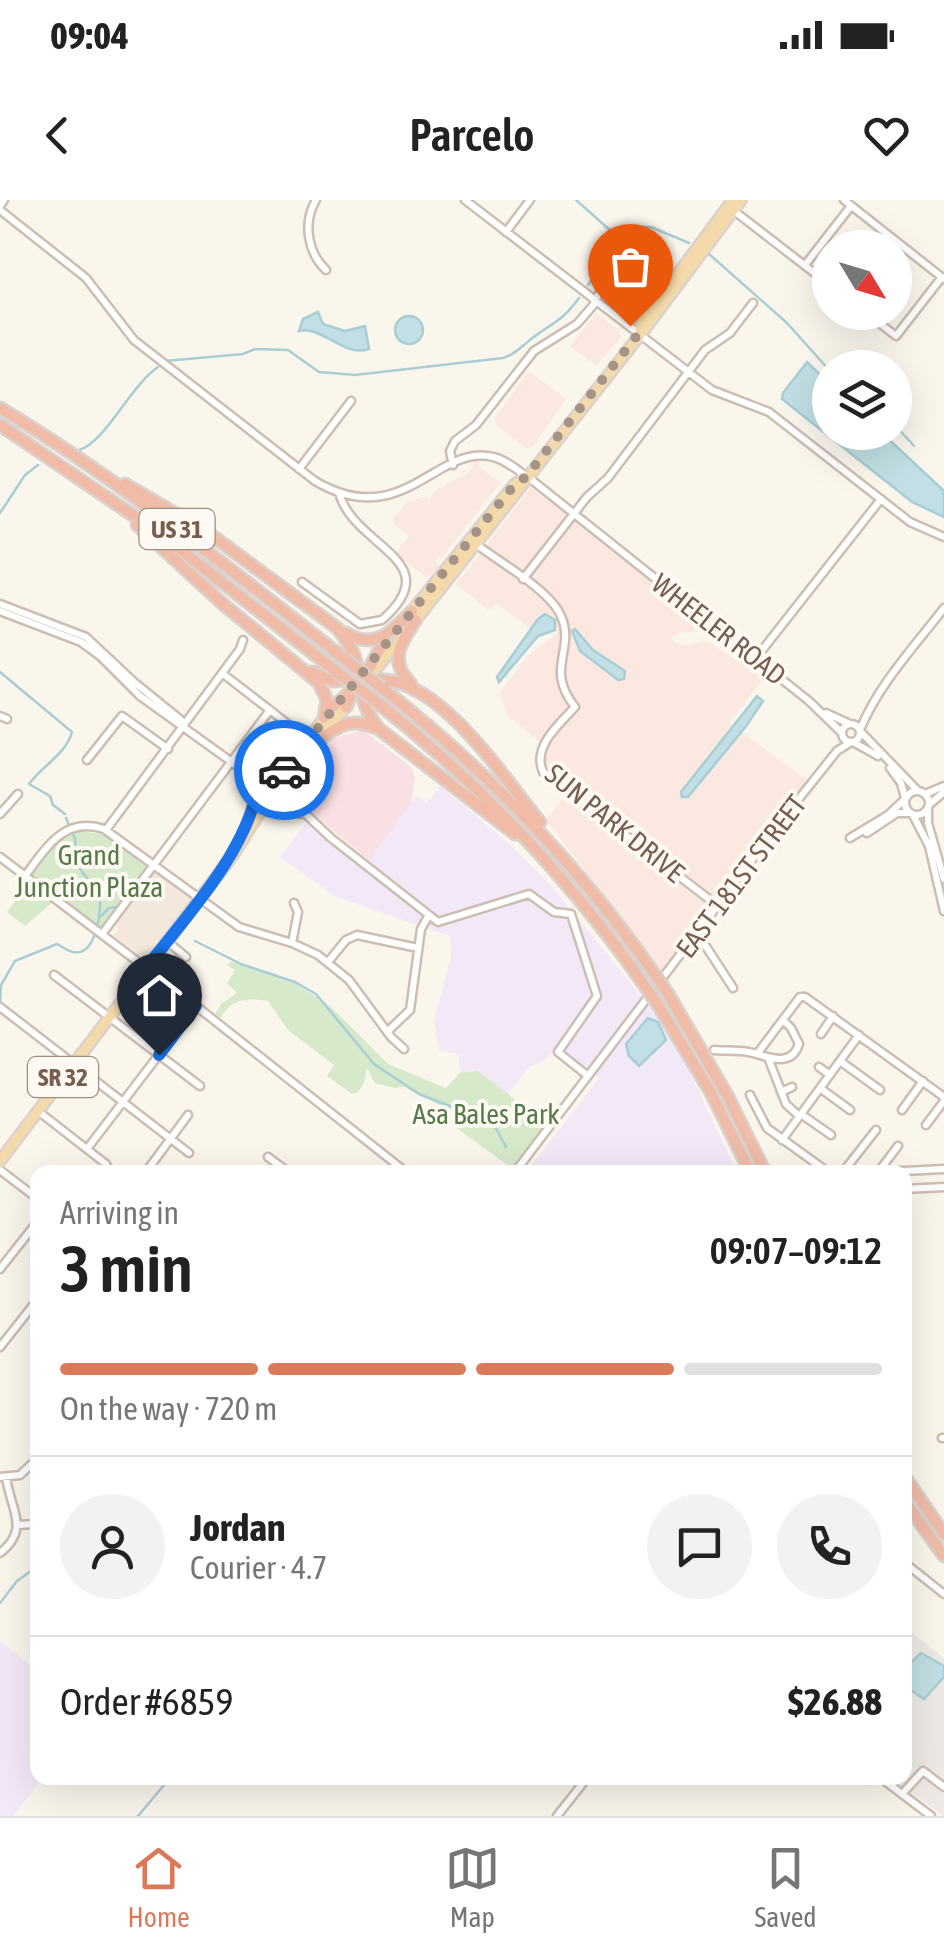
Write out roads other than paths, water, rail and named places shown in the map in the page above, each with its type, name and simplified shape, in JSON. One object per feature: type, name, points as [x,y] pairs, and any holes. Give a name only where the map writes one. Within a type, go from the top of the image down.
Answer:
[{"type":"highway","name":"US 31","points":[[0,408],[104,475],[382,688],[476,767],[556,848],[654,972],[728,1096],[762,1165]]},
{"type":"highway","name":"US 31","points":[[0,426],[196,561],[466,778],[546,860],[649,987],[710,1092],[746,1165]]},
{"type":"highway","points":[[104,475],[118,479],[210,534],[356,639],[372,641],[414,616]]},
{"type":"highway","points":[[79,477],[324,690],[328,703],[324,718]]},
{"type":"highway","points":[[414,616],[400,644],[397,662],[403,676],[478,742],[551,836],[556,848]]},
{"type":"highway","points":[[337,628],[354,650],[364,706],[379,728],[546,860]]},
{"type":"highway","points":[[334,706],[382,654]]},
{"type":"highway","points":[[290,658],[327,680],[393,680],[426,698]]},
{"type":"highway","points":[[346,707],[360,681]]},
{"type":"highway","points":[[319,741],[349,722],[379,728]]},
{"type":"highway","points":[[912,1488],[944,1533]]},
{"type":"highway","points":[[912,1512],[944,1556]]},
{"type":"main road","points":[[382,654],[476,544],[733,205],[741,200]]},
{"type":"main road","points":[[414,616],[515,484],[526,477]]},
{"type":"main road","points":[[334,706],[281,774],[267,781],[257,793],[263,802],[273,803],[279,790],[346,707]]},
{"type":"main road","points":[[267,781],[279,790]]},
{"type":"main road","name":"SR 32","points":[[222,868],[253,813],[257,793]]},
{"type":"main road","name":"SR 32","points":[[0,1160],[168,941],[260,812],[273,803]]},
{"type":"street","points":[[316,200],[306,223],[315,256],[326,270]]},
{"type":"street","points":[[465,200],[719,394],[777,418],[916,526],[944,537]]},
{"type":"street","points":[[506,232],[530,200]]},
{"type":"street","points":[[844,200],[943,278],[912,316]]},
{"type":"street","points":[[1,205],[86,278],[134,340],[299,469],[339,493],[356,525],[401,562],[408,576],[407,589],[382,620],[360,624],[302,582]]},
{"type":"street","points":[[733,205],[812,271]]},
{"type":"street","points":[[805,265],[851,206]]},
{"type":"street","points":[[453,465],[450,451],[455,441],[476,425],[534,351],[577,324],[618,268]]},
{"type":"street","points":[[523,579],[573,514],[605,482],[705,350],[734,328],[753,304]]},
{"type":"street","points":[[299,469],[351,401]]},
{"type":"street","name":"WHEELER ROAD","points":[[339,493],[387,496],[469,457],[492,456],[526,477],[809,701],[860,731]]},
{"type":"street","points":[[756,658],[881,499]]},
{"type":"street","name":"SUN PARK DRIVE","points":[[476,544],[550,600],[562,616],[565,630],[560,678],[575,707],[541,749],[539,760],[544,772],[718,906]]},
{"type":"street","points":[[0,607],[67,627],[91,640],[182,724],[231,762],[267,781]]},
{"type":"street","points":[[851,724],[944,608]]},
{"type":"street","points":[[106,830],[243,640]]},
{"type":"street","points":[[222,673],[293,728]]},
{"type":"street","points":[[882,688],[860,731],[921,792],[944,880]]},
{"type":"street","name":"WHEELER ROAD","points":[[809,701],[852,742]]},
{"type":"street","points":[[98,931],[270,710]]},
{"type":"street","points":[[86,760],[122,716],[168,749]]},
{"type":"street","name":"EAST 181ST STREET","points":[[827,763],[851,724]]},
{"type":"street","name":"EAST 181ST STREET","points":[[521,1165],[649,987],[695,936],[840,747],[852,742],[860,731]]},
{"type":"street","points":[[852,742],[886,764],[901,783],[911,814],[929,846],[944,910]]},
{"type":"street","points":[[240,768],[257,793]]},
{"type":"street","points":[[850,838],[905,799],[944,789]]},
{"type":"street","points":[[863,830],[868,832],[898,813],[922,814],[944,789]]},
{"type":"street","points":[[279,790],[438,922],[529,894],[554,912],[573,916],[597,996],[558,1052],[588,1076]]},
{"type":"street","points":[[0,814],[18,794]]},
{"type":"street","points":[[273,803],[306,816]]},
{"type":"street","points":[[25,876],[53,839],[66,830],[79,826],[106,830],[246,931],[292,942],[328,962],[358,991],[386,1032],[404,1048]]},
{"type":"street","points":[[0,857],[397,1165]]},
{"type":"street","points":[[292,942],[298,912],[294,903]]},
{"type":"street","points":[[386,1032],[410,1010],[421,925],[428,915]]},
{"type":"street","points":[[328,962],[346,940],[357,934],[418,948]]},
{"type":"street","points":[[695,936],[732,988]]},
{"type":"street","points":[[168,941],[186,957]]},
{"type":"street","points":[[54,975],[200,1086]]},
{"type":"street","points":[[758,1054],[800,998],[809,998],[944,1098],[926,1126]]},
{"type":"street","points":[[87,1149],[196,1006]]},
{"type":"street","points":[[1,1008],[189,1153]]},
{"type":"street","points":[[821,1034],[833,1016]]},
{"type":"street","points":[[714,1050],[758,1054],[769,1060],[789,1057],[798,1049],[797,1037],[783,1020]]},
{"type":"street","points":[[782,1140],[859,1035]]},
{"type":"street","points":[[769,1060],[788,1107],[831,1135]]},
{"type":"street","points":[[840,1061],[880,1090]]},
{"type":"street","points":[[819,1067],[830,1075]]},
{"type":"street","points":[[902,1110],[923,1081]]},
{"type":"street","points":[[781,1092],[792,1087]]},
{"type":"street","points":[[820,1088],[850,1110]]},
{"type":"street","points":[[750,1096],[763,1123],[818,1165]]},
{"type":"street","points":[[38,1110],[106,1165]]},
{"type":"street","points":[[151,1165],[188,1115]]},
{"type":"street","points":[[848,1165],[876,1130]]},
{"type":"street","points":[[885,1165],[898,1146]]},
{"type":"street","points":[[268,1157],[279,1165]]},
{"type":"street","points":[[912,1171],[944,1169]]},
{"type":"street","points":[[0,1170],[30,1193]]},
{"type":"street","points":[[912,1188],[944,1187]]},
{"type":"street","points":[[0,1270],[30,1231]]},
{"type":"street","points":[[0,1347],[30,1309]]},
{"type":"street","points":[[0,1553],[15,1539],[18,1525],[3,1477],[20,1474],[30,1467]]},
{"type":"street","points":[[18,1525],[30,1524]]},
{"type":"street","points":[[912,1569],[944,1594]]},
{"type":"street","points":[[912,1783],[923,1771],[944,1788]]},
{"type":"street","points":[[557,1816],[581,1785]]},
{"type":"street","points":[[890,1785],[931,1816]]},
{"type":"street","points":[[902,1794],[910,1785]]},
{"type":"water","points":[[318,312],[323,324],[345,331],[365,326],[369,349],[351,349],[308,330],[299,331],[303,319]]},
{"type":"water","points":[[409,316],[419,320],[423,330],[419,340],[409,344],[399,340],[395,330],[399,320]]},
{"type":"water","points":[[807,362],[812,367],[812,423],[782,399]]},
{"type":"water","points":[[846,450],[900,450],[944,491],[944,517],[912,502]]},
{"type":"water","points":[[545,614],[555,620],[555,630],[538,636],[499,682],[497,677]]},
{"type":"water","points":[[575,629],[593,650],[625,671],[624,679],[618,680],[580,651],[572,631]]},
{"type":"water","points":[[757,696],[763,701],[747,725],[688,797],[682,797],[681,792]]},
{"type":"water","points":[[648,1018],[658,1022],[666,1040],[639,1066],[629,1056],[626,1044]]},
{"type":"water","points":[[921,1653],[944,1666],[944,1677],[924,1699],[912,1691],[912,1661]]},
{"type":"waterway","points":[[576,200],[620,239]]},
{"type":"waterway","points":[[588,285],[631,227],[651,227],[689,243]]},
{"type":"waterway","points":[[709,254],[787,323],[812,351]]},
{"type":"waterway","points":[[165,361],[243,354],[255,349],[288,350],[319,372],[355,375],[503,358],[561,318],[579,298]]},
{"type":"waterway","points":[[79,450],[98,437],[158,367]]},
{"type":"waterway","points":[[0,513],[25,475],[38,465]]},
{"type":"waterway","points":[[0,672],[72,732],[65,746],[29,784],[50,796],[53,805],[65,814]]},
{"type":"waterway","points":[[0,1004],[1,985],[15,961],[57,944],[81,952],[96,931],[100,895],[77,865],[75,839],[66,818]]},
{"type":"waterway","points":[[101,916],[116,907]]},
{"type":"waterway","points":[[195,941],[316,994],[374,1064],[419,1094],[493,1123],[506,1147]]},
{"type":"waterway","points":[[0,1603],[30,1572]]},
{"type":"waterway","points":[[138,1816],[164,1785]]},
{"type":"park label","name":"Grand Junction Plaza","points":[[89,871]]},
{"type":"park label","name":"Asa Bales Park","points":[[486,1114]]}]
